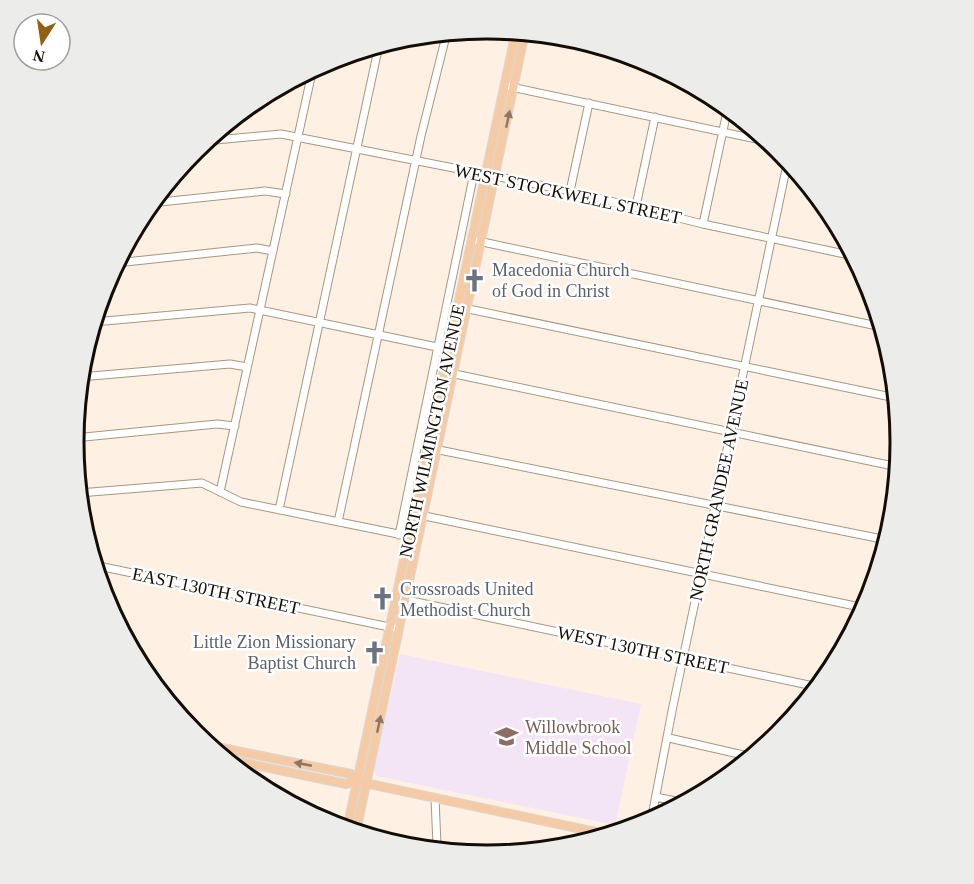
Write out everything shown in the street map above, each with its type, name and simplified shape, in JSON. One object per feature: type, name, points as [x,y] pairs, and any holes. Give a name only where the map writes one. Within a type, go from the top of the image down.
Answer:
[{"type":"main road","name":"NORTH WILMINGTON AVENUE","points":[[510,87],[515,40]]},
{"type":"main road","name":"NORTH WILMINGTON AVENUE","points":[[350,821],[363,782],[510,87],[523,41]]},
{"type":"main road","points":[[224,748],[351,774],[363,782]]},
{"type":"main road","points":[[243,763],[346,784],[363,782],[591,831]]},
{"type":"main road","points":[[357,824],[363,782]]},
{"type":"street","points":[[338,522],[416,161],[445,41]]},
{"type":"street","points":[[279,510],[377,55]]},
{"type":"street","points":[[220,492],[299,138],[308,81]]},
{"type":"street","points":[[510,87],[752,138]]},
{"type":"street","points":[[570,190],[589,103]]},
{"type":"street","points":[[636,206],[655,117]]},
{"type":"street","points":[[703,224],[726,118]]},
{"type":"street","name":"WEST STOCKWELL STREET","points":[[220,140],[281,134],[570,190],[703,224],[843,253]]},
{"type":"street","name":"NORTH GRANDEE AVENUE","points":[[654,808],[786,171]]},
{"type":"street","points":[[399,535],[474,173]]},
{"type":"street","points":[[164,202],[265,191],[286,194]]},
{"type":"street","points":[[477,241],[873,325]]},
{"type":"street","points":[[127,262],[256,248],[273,251]]},
{"type":"street","points":[[463,307],[888,396]]},
{"type":"street","points":[[103,321],[242,308],[437,347]]},
{"type":"street","points":[[89,376],[230,364],[247,367]]},
{"type":"street","points":[[449,373],[889,465]]},
{"type":"street","points":[[84,437],[217,424],[235,426]]},
{"type":"street","points":[[433,448],[878,538]]},
{"type":"street","points":[[87,492],[202,483],[241,502],[414,537]]},
{"type":"street","points":[[419,515],[854,606]]},
{"type":"street","name":"EAST 130TH STREET","points":[[104,567],[394,629]]},
{"type":"street","name":"WEST 130TH STREET","points":[[401,599],[808,685]]},
{"type":"street","points":[[669,738],[741,755]]},
{"type":"street","points":[[656,797],[671,800]]},
{"type":"street","points":[[435,798],[436,842]]},
{"type":"shaded area","name":"Willowbrook Middle School","points":[[400,654],[641,704],[614,825],[376,776],[374,770]]},
{"type":"place","name":"Macedonia Church of God in Christ","points":[[474,280]]},
{"type":"place","name":"Crossroads United Methodist Church","points":[[382,599]]},
{"type":"place","name":"Little Zion Missionary Baptist Church","points":[[374,652]]},
{"type":"place","name":"Willowbrook Middle School","points":[[507,737]]}]
